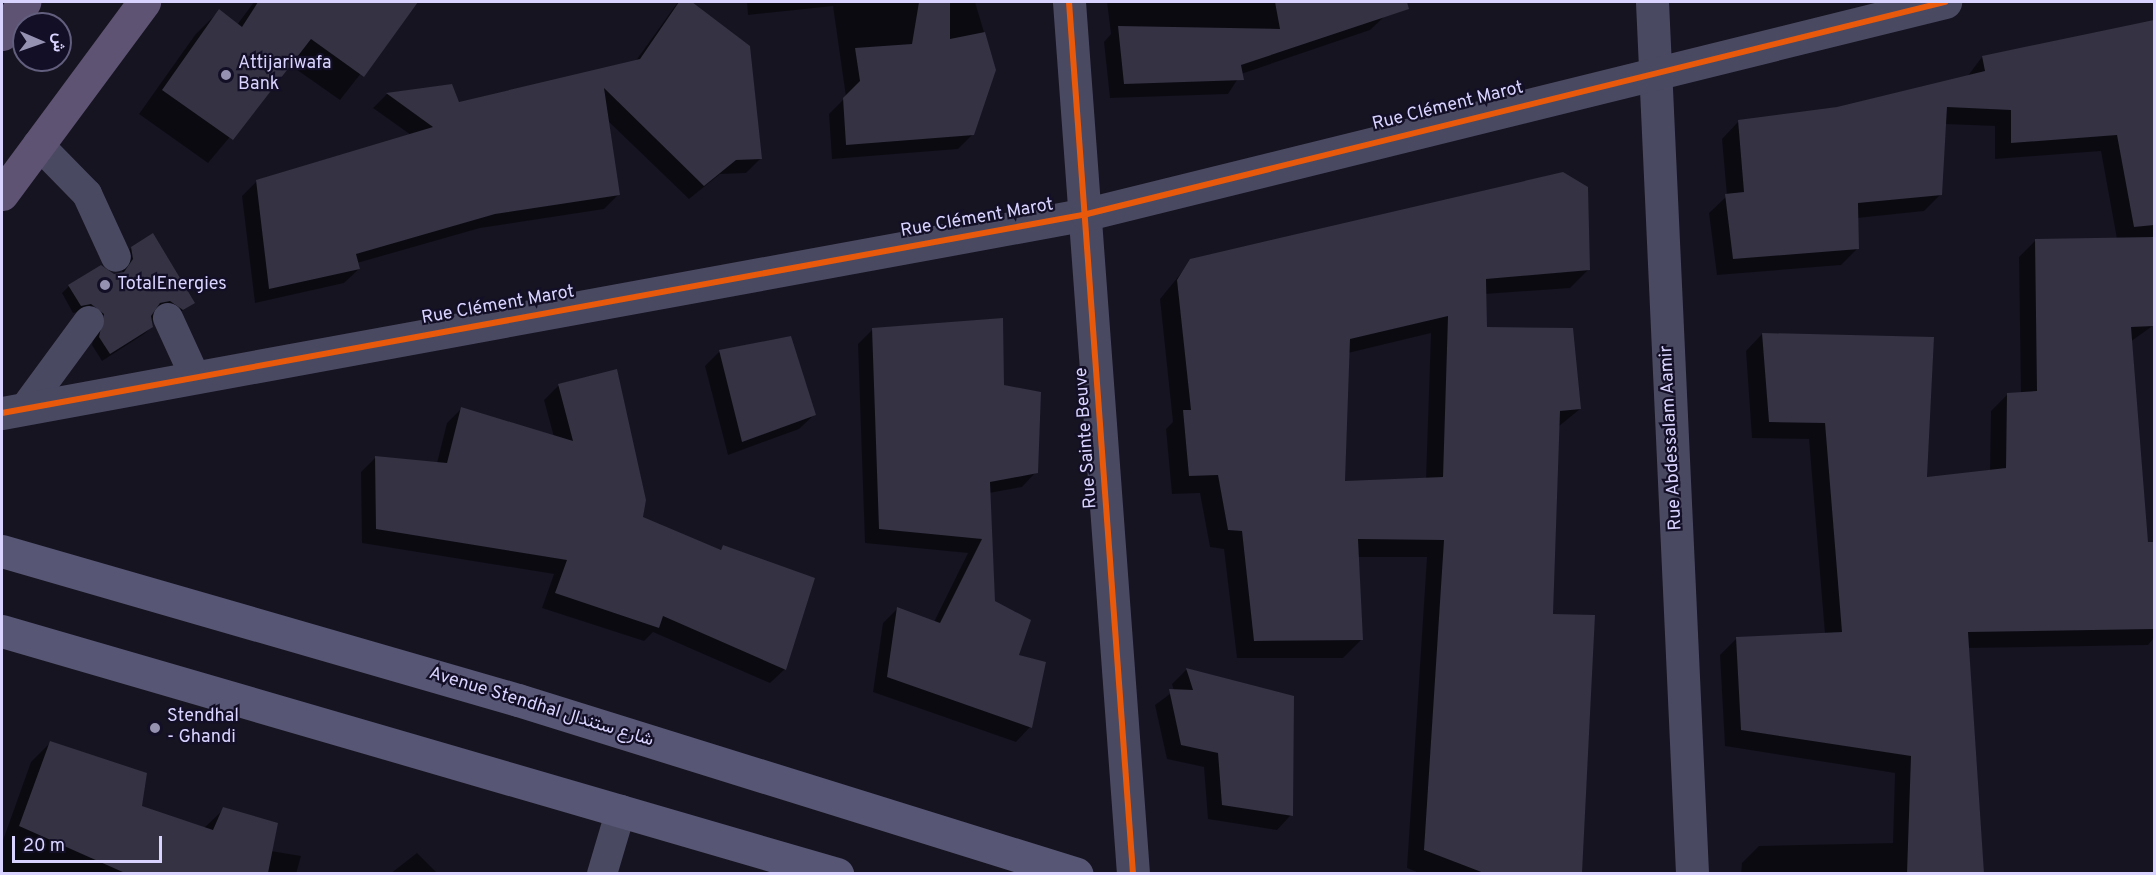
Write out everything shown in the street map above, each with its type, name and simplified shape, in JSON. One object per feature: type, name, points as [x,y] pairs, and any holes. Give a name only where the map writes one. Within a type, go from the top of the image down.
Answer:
[{"type":"main road","points":[[2,34],[24,2]]},
{"type":"main road","points":[[2,194],[144,2]]},
{"type":"main road","name":"Avenue Stendhal شارع ستندال","points":[[2,551],[518,700],[1077,873]]},
{"type":"main road","points":[[2,631],[837,873]]},
{"type":"street","name":"Rue Sainte Beuve","points":[[1069,2],[1087,214],[1133,873]]},
{"type":"street","name":"Rue Abdessalam Aamir","points":[[1652,2],[1692,873]]},
{"type":"street","name":"Rue Clément Marot","points":[[13,411],[1087,214],[1654,70],[1946,2]]},
{"type":"lane","points":[[38,144],[87,194],[116,256]]},
{"type":"lane","points":[[168,318],[195,377]]},
{"type":"lane","points":[[13,411],[89,321]]},
{"type":"lane","points":[[602,873],[621,810]]},
{"type":"building","points":[[258,2],[418,2],[364,77],[311,39],[233,140],[162,90],[219,9],[242,27]]},
{"type":"building","points":[[679,2],[692,2],[750,46],[762,159],[736,160],[704,186],[604,88],[620,195],[495,214],[356,254],[360,269],[269,289],[256,180],[433,127],[386,93],[452,84],[459,102],[640,59]]},
{"type":"building","points":[[919,2],[950,2],[950,39],[985,32],[996,70],[974,135],[846,145],[843,98],[860,81],[855,48],[912,44]]},
{"type":"building","points":[[1275,2],[1407,2],[1409,9],[1241,65],[1244,80],[1124,84],[1118,26],[1280,29]]},
{"type":"building","points":[[2154,20],[2154,225],[2134,227],[2117,135],[2011,143],[2011,110],[1947,107],[1942,195],[1858,203],[1859,249],[1733,259],[1725,194],[1744,192],[1738,120],[1837,107],[1985,71],[1982,56]]},
{"type":"building","points":[[1563,172],[1588,187],[1590,270],[1486,279],[1487,327],[1573,328],[1581,409],[1560,411],[1553,614],[1595,615],[1582,873],[1484,873],[1424,850],[1444,540],[1358,539],[1363,640],[1254,641],[1242,531],[1228,530],[1218,475],[1189,476],[1183,410],[1191,410],[1177,280],[1190,259]],"holes":[[[1448,316],[1443,477],[1345,481],[1350,339]]]},
{"type":"building","points":[[153,233],[195,303],[183,310],[170,301],[160,303],[151,316],[153,327],[110,354],[99,337],[104,314],[91,304],[81,306],[68,285],[101,265],[114,274],[124,272],[133,259],[131,247]]},
{"type":"building","points":[[2154,237],[2154,326],[2131,327],[2148,542],[2154,542],[2154,629],[1968,632],[1984,873],[1907,873],[1911,756],[1741,730],[1736,637],[1842,632],[1825,423],[1769,422],[1762,333],[1934,337],[1927,477],[2006,468],[2007,393],[2037,391],[2035,239]]},
{"type":"building","points":[[1003,318],[1004,385],[1041,392],[1038,473],[990,482],[995,601],[1031,620],[1019,655],[1046,662],[1032,728],[887,677],[897,607],[940,623],[982,539],[879,529],[872,328]]},
{"type":"building","points":[[791,336],[816,415],[742,442],[719,350]]},
{"type":"building","points":[[617,369],[646,500],[643,517],[721,550],[723,545],[815,578],[786,670],[663,616],[659,628],[555,593],[567,560],[376,529],[375,456],[447,463],[461,407],[573,441],[558,384]]},
{"type":"building","points":[[1186,668],[1294,696],[1293,816],[1222,805],[1218,753],[1181,745],[1169,689],[1193,690]]},
{"type":"building","points":[[50,741],[147,773],[142,806],[213,830],[223,807],[278,823],[268,873],[125,873],[19,826]]},
{"type":"cycle path","points":[[1069,2],[1133,874]]},
{"type":"cycle path","points":[[2,413],[1087,214],[1945,2]]},
{"type":"place","name":"Attijariwafa Bank","points":[[226,75]]},
{"type":"place","name":"TotalEnergies","points":[[105,285]]},
{"type":"place","name":"Stendhal - Ghandi","points":[[155,728]]}]
